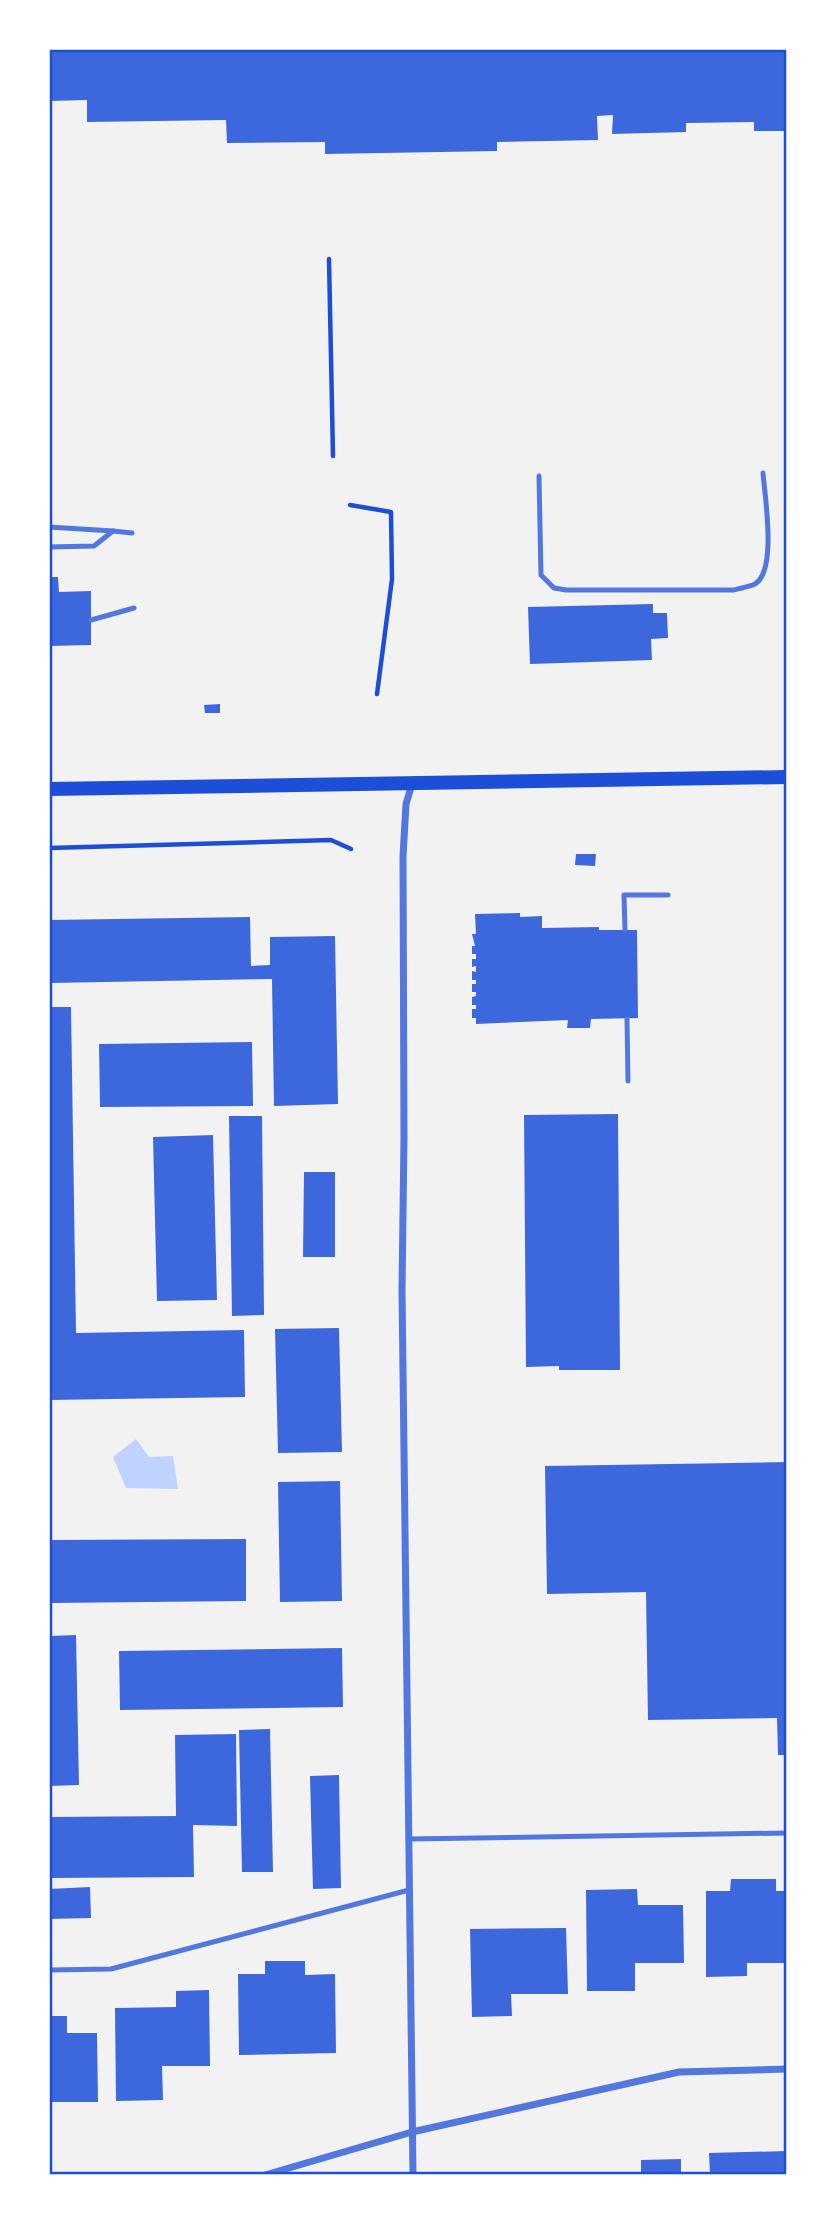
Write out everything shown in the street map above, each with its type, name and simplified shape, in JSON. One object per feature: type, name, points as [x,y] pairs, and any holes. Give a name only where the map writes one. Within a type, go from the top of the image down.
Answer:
[{"type":"main road","points":[[49,789],[787,777]]},
{"type":"street","points":[[412,782],[406,804],[403,856],[402,1290],[414,2175]]},
{"type":"street","points":[[265,2175],[412,2132],[679,2072],[787,2069]]},
{"type":"lane","points":[[539,475],[541,575],[554,588],[734,590],[756,584],[766,570],[768,545],[763,473]]},
{"type":"lane","points":[[49,527],[132,533]]},
{"type":"lane","points":[[49,547],[94,546],[113,531]]},
{"type":"lane","points":[[91,620],[134,608]]},
{"type":"lane","points":[[625,930],[624,895],[668,895]]},
{"type":"lane","points":[[626,1019],[628,1081]]},
{"type":"lane","points":[[408,1839],[787,1833]]},
{"type":"lane","points":[[49,1970],[111,1969],[409,1890]]},
{"type":"path","points":[[329,259],[333,456]]},
{"type":"path","points":[[350,505],[391,512],[392,579],[377,694]]},
{"type":"path","points":[[49,848],[331,840],[351,849]]},
{"type":"water","points":[[136,1439],[149,1457],[173,1456],[178,1489],[126,1488],[113,1457]]},
{"type":"building","points":[[49,49],[787,49],[787,131],[754,131],[754,122],[686,123],[686,132],[612,134],[613,115],[597,116],[598,140],[497,142],[497,151],[325,154],[325,142],[227,143],[226,120],[87,122],[87,100],[49,101]]},
{"type":"building","points":[[49,577],[58,577],[59,592],[91,591],[91,645],[49,646]]},
{"type":"building","points":[[653,604],[653,613],[667,613],[668,638],[651,639],[652,660],[530,664],[528,607]]},
{"type":"building","points":[[220,704],[220,713],[205,713],[204,705]]},
{"type":"building","points":[[576,854],[596,854],[595,866],[575,865]]},
{"type":"building","points":[[520,913],[520,917],[542,916],[542,928],[599,927],[599,930],[637,930],[638,1018],[591,1019],[590,1028],[567,1028],[568,1020],[476,1024],[476,1018],[472,1018],[472,1009],[476,1009],[476,1005],[472,1005],[472,997],[476,996],[476,992],[472,992],[472,984],[476,984],[476,980],[472,980],[472,971],[476,972],[476,966],[472,967],[472,959],[476,959],[476,954],[472,954],[472,946],[475,946],[472,934],[476,934],[475,914]]},
{"type":"building","points":[[250,917],[251,966],[270,965],[270,937],[335,936],[338,1104],[274,1106],[272,979],[49,983],[49,920]]},
{"type":"building","points":[[49,1007],[71,1007],[76,1333],[244,1330],[245,1397],[49,1400]]},
{"type":"building","points":[[252,1042],[253,1106],[100,1107],[99,1044]]},
{"type":"building","points":[[618,1114],[620,1370],[526,1367],[524,1115]]},
{"type":"building","points":[[229,1116],[262,1116],[264,1315],[232,1316]]},
{"type":"building","points":[[213,1135],[217,1300],[157,1301],[153,1137]]},
{"type":"building","points":[[304,1172],[335,1172],[335,1257],[303,1257]]},
{"type":"building","points":[[339,1328],[342,1452],[278,1453],[275,1329]]},
{"type":"building","points":[[787,1462],[787,1755],[778,1755],[777,1718],[648,1720],[646,1592],[547,1594],[545,1466]]},
{"type":"building","points":[[340,1481],[342,1601],[280,1602],[278,1482]]},
{"type":"building","points":[[246,1539],[246,1601],[49,1603],[49,1540]]},
{"type":"building","points":[[76,1635],[79,1785],[49,1786],[49,1636]]},
{"type":"building","points":[[342,1648],[343,1707],[120,1710],[119,1651]]},
{"type":"building","points":[[270,1729],[273,1872],[242,1872],[239,1730]]},
{"type":"building","points":[[236,1734],[237,1826],[193,1825],[194,1877],[49,1878],[49,1817],[176,1816],[175,1735]]},
{"type":"building","points":[[339,1775],[341,1888],[313,1889],[310,1776]]},
{"type":"building","points":[[731,1879],[776,1879],[776,1891],[787,1891],[787,1963],[747,1963],[747,1976],[706,1977],[706,1891],[730,1891]]},
{"type":"building","points":[[90,1887],[91,1918],[49,1919],[49,1889]]},
{"type":"building","points":[[637,1889],[638,1905],[683,1905],[684,1963],[635,1963],[635,1991],[587,1991],[586,1890]]},
{"type":"building","points":[[566,1928],[568,1994],[511,1994],[512,2016],[472,2017],[470,1929]]},
{"type":"building","points":[[265,1961],[305,1961],[305,1975],[335,1974],[336,2053],[239,2055],[238,1974],[265,1974]]},
{"type":"building","points":[[209,1990],[210,2066],[162,2066],[163,2100],[116,2101],[115,2008],[176,2007],[176,1991]]},
{"type":"building","points":[[49,2016],[67,2016],[67,2033],[97,2033],[98,2102],[49,2102]]},
{"type":"building","points":[[787,2151],[787,2175],[710,2175],[709,2153]]},
{"type":"building","points":[[681,2159],[681,2175],[641,2175],[641,2160]]}]
